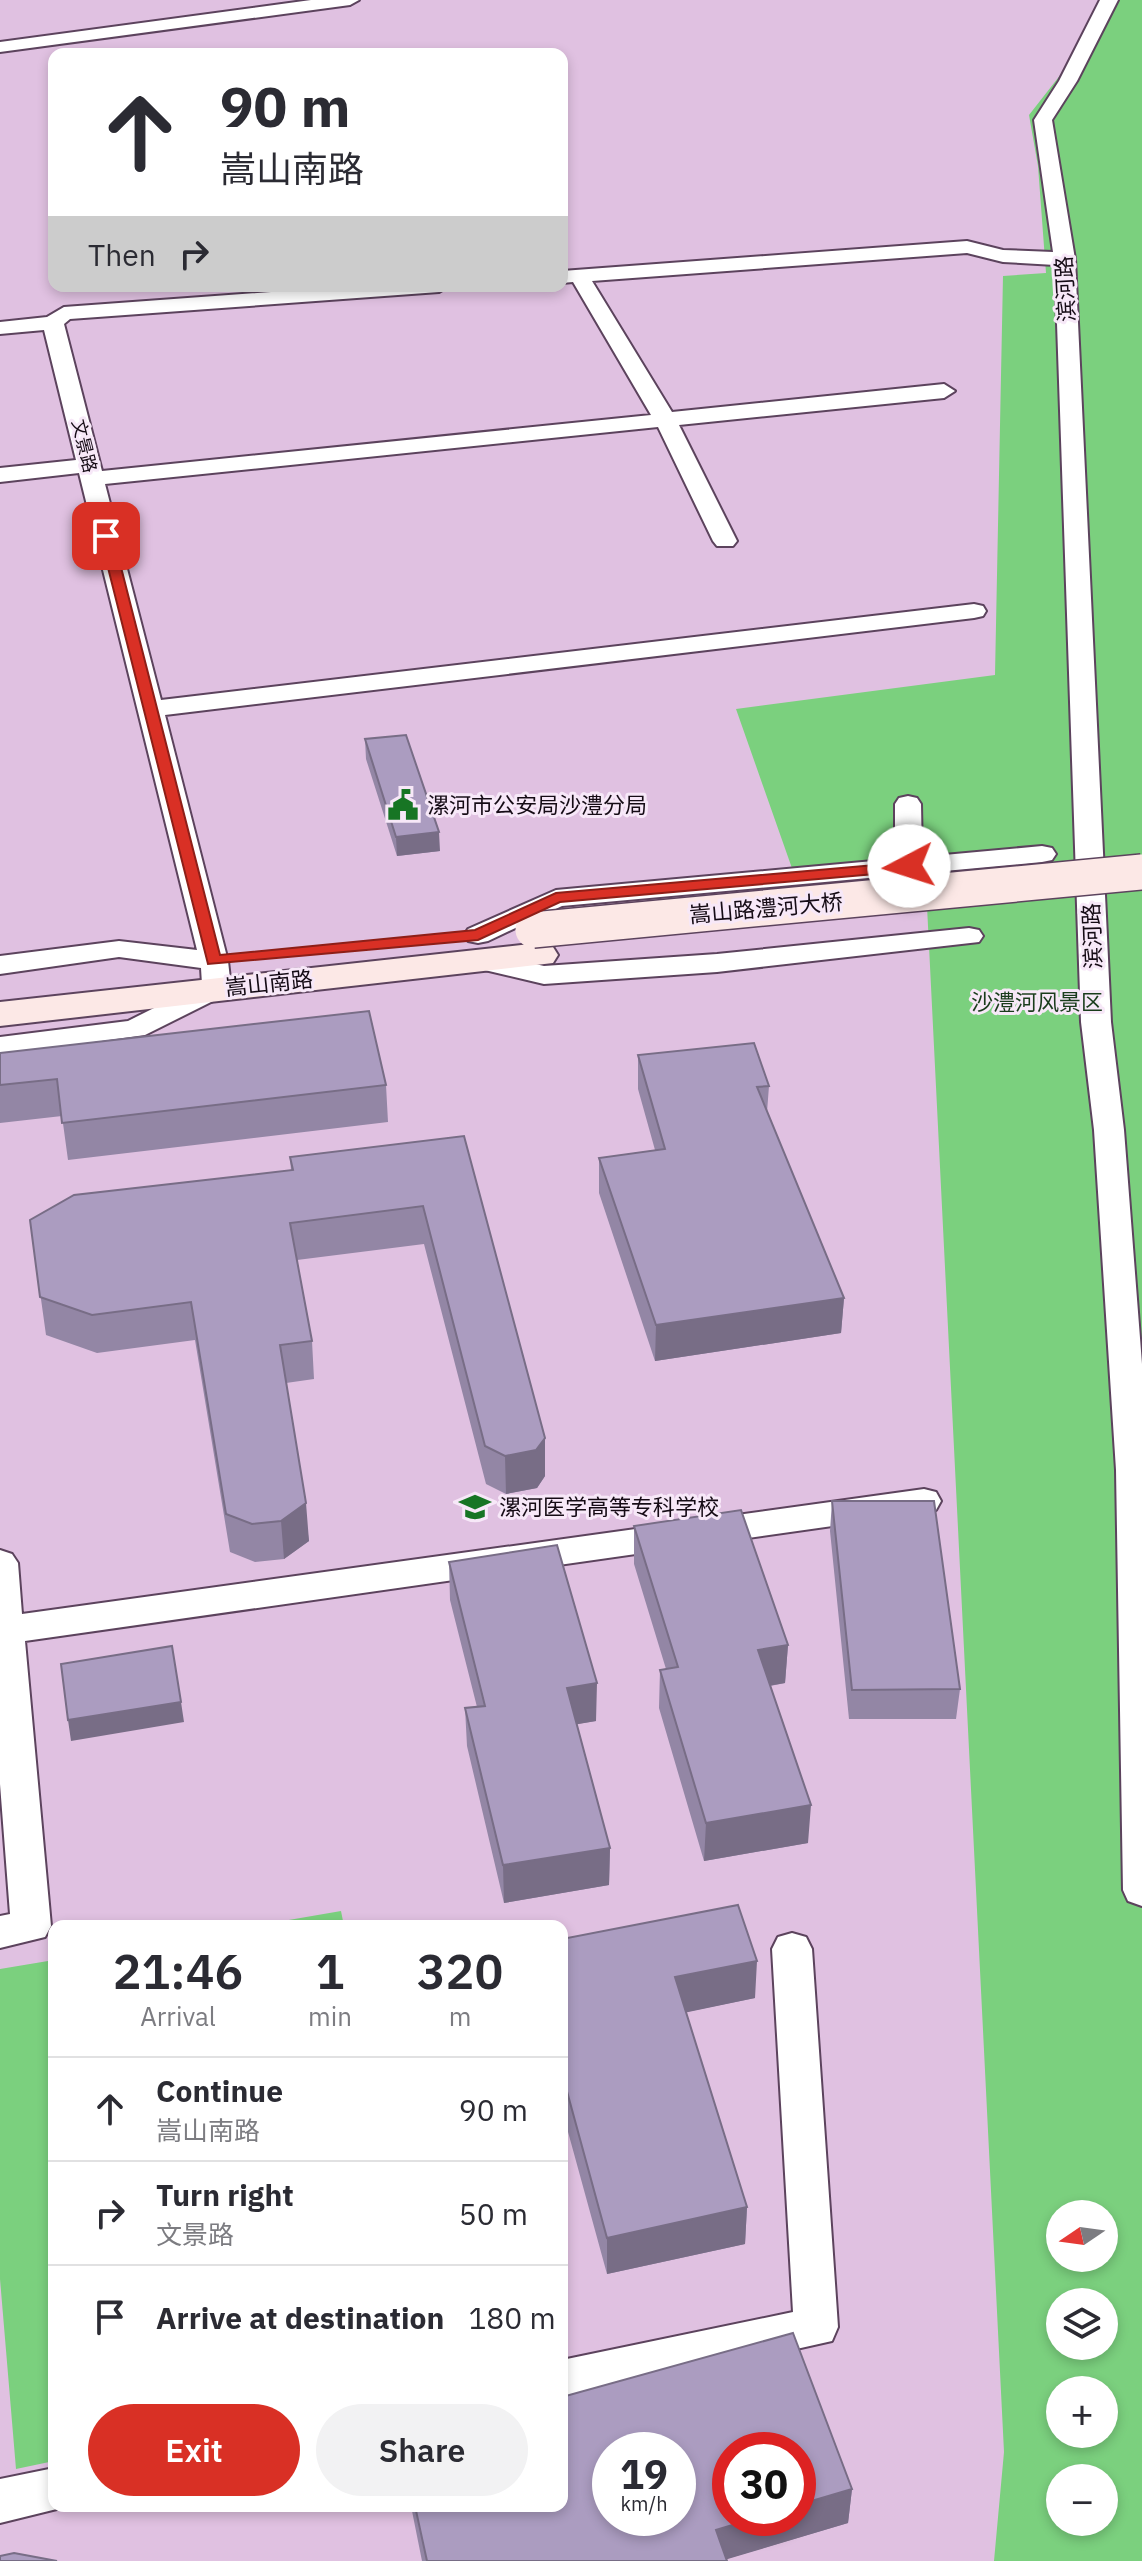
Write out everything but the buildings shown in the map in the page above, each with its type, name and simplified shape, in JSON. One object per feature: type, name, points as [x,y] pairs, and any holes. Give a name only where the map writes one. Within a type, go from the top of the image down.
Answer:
[{"type":"main road","name":"嵩山路澧河大桥","points":[[536,943],[1142,872]]},
{"type":"main road","name":"嵩山路澧河大桥","points":[[536,943],[1142,898]]},
{"type":"main road","name":"嵩山南路","points":[[0,988],[215,974],[536,943]]},
{"type":"main road","name":"嵩山南路","points":[[0,1014],[215,974]]},
{"type":"street","points":[[0,47],[350,0]]},
{"type":"street","name":"滨河路","points":[[1109,0],[1068,81],[1043,120],[1065,259],[1096,1022],[1109,1130],[1133,1470],[1142,1890]]},
{"type":"street","points":[[725,541],[665,419],[571,277],[967,247],[1003,256],[1065,259]]},
{"type":"street","points":[[0,328],[53,323],[64,313],[356,292]]},
{"type":"street","name":"文景路","points":[[53,323],[215,974]]},
{"type":"street","points":[[0,475],[90,472],[944,391]]},
{"type":"street","points":[[149,709],[974,611]]},
{"type":"street","points":[[908,804],[909,866]]},
{"type":"street","points":[[480,948],[556,898],[1042,854]]},
{"type":"street","points":[[480,948],[544,975],[717,963],[969,936]]},
{"type":"street","points":[[0,965],[119,949],[215,974]]},
{"type":"street","points":[[0,1046],[135,1029],[215,974]]},
{"type":"street","points":[[6,1630],[924,1501]]},
{"type":"street","points":[[0,1563],[31,1926],[0,1932]]},
{"type":"street","points":[[568,2380],[816,2327],[792,1949]]},
{"type":"street","points":[[0,2501],[48,2491]]},
{"type":"green space","name":"沙澧河风景区","points":[[1119,0],[1142,0],[1142,2561],[994,2561],[1004,2452],[927,906],[800,891],[736,709],[995,675],[1003,276],[1046,273],[1038,166],[1029,115]]},
{"type":"green space","points":[[341,1911],[343,1920],[289,1920]]},
{"type":"green space","points":[[48,1961],[48,2462],[16,2469],[0,2279],[0,1969]]},
{"type":"place","name":"漯河市公安局沙澧分局","points":[[403,805]]},
{"type":"place","name":"漯河医学高等专科学校","points":[[475,1507]]},
{"type":"route","points":[[106,536],[214,961],[478,935],[556,898],[909,866]]}]
